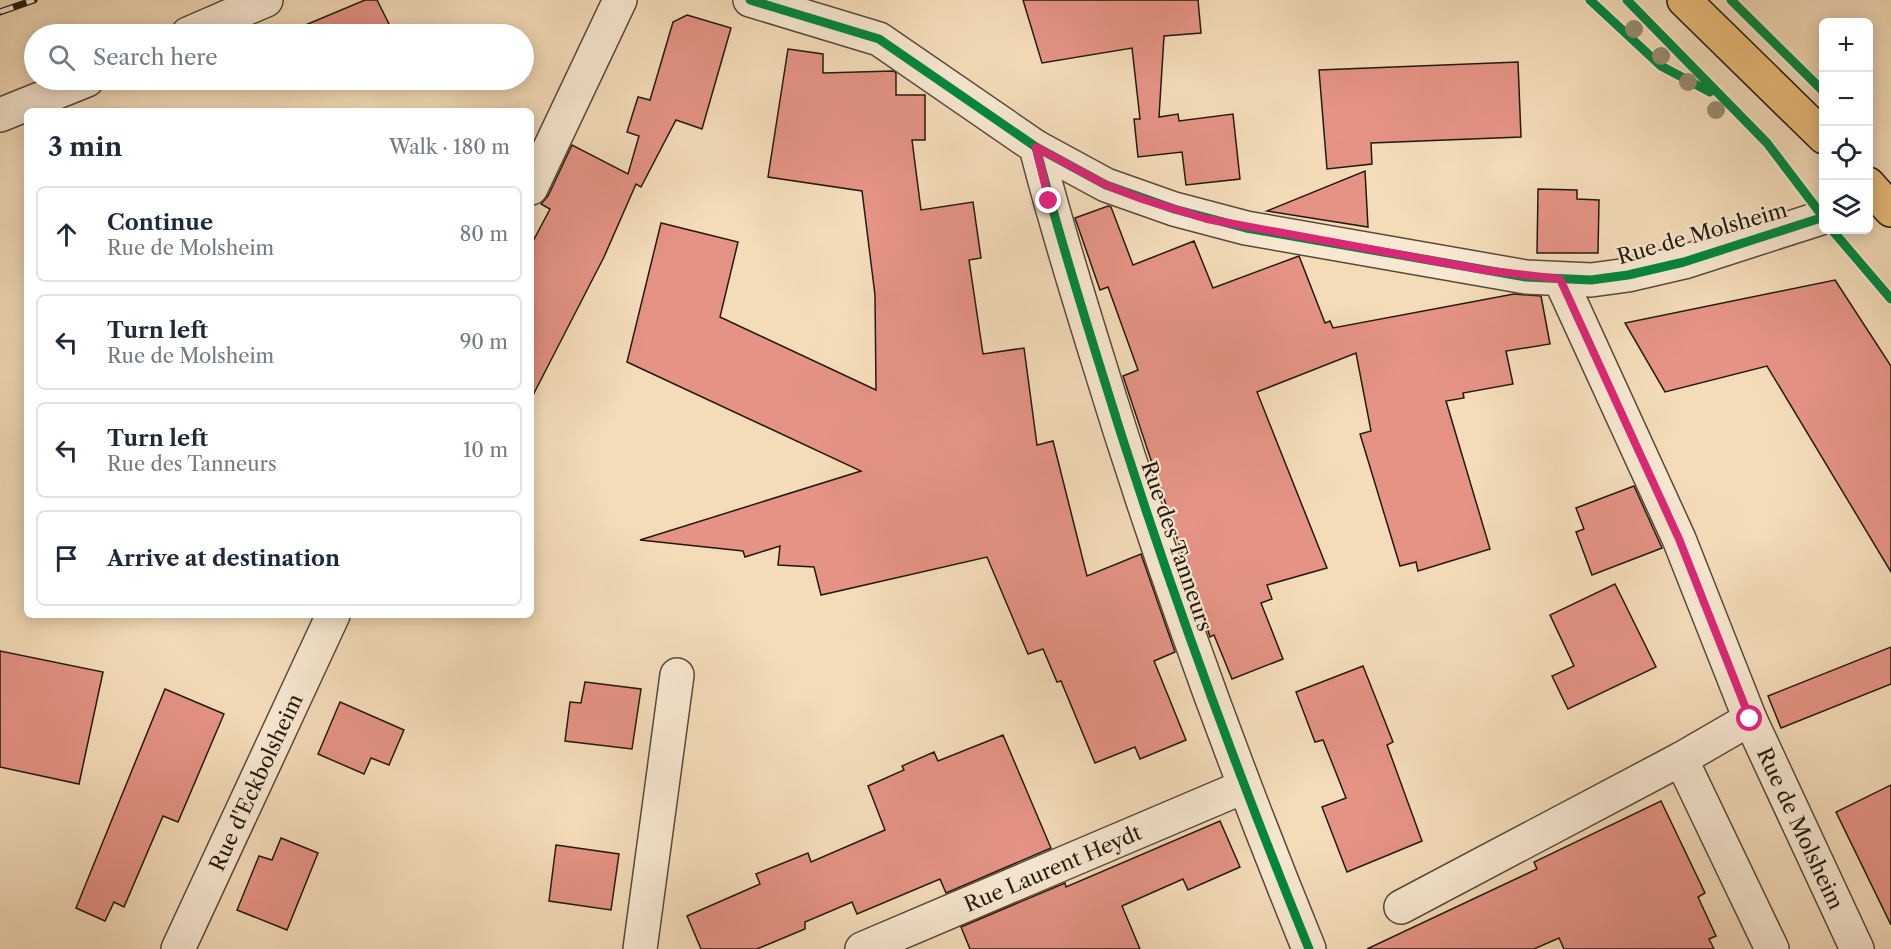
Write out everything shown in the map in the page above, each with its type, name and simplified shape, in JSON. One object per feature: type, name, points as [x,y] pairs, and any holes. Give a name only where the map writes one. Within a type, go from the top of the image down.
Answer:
[{"type":"main road","points":[[1684,0],[1819,131]]},
{"type":"street","points":[[211,24],[266,0]]},
{"type":"street","points":[[534,182],[620,0]]},
{"type":"street","name":"Rue de Molsheim","points":[[750,0],[879,39],[1036,147],[1106,185],[1207,219],[1484,270],[1560,279],[1591,280],[1628,275],[1684,262],[1819,219]]},
{"type":"street","points":[[0,115],[62,90]]},
{"type":"street","name":"Rue des Tanneurs","points":[[1036,147],[1049,201],[1144,513],[1243,787],[1309,949]]},
{"type":"street","name":"Rue de Molsheim","points":[[1560,279],[1679,539],[1750,719],[1857,949]]},
{"type":"street","name":"Rue d'Eckbolsheim","points":[[178,949],[332,618]]},
{"type":"street","points":[[640,949],[677,675]]},
{"type":"street","points":[[1401,907],[1681,759],[1750,719]]},
{"type":"street","points":[[1681,759],[1772,949]]},
{"type":"street","name":"Rue Laurent Heydt","points":[[862,949],[1243,787]]},
{"type":"building","points":[[365,0],[377,0],[389,24],[308,24]]},
{"type":"building","points":[[1023,0],[1198,0],[1201,33],[1164,36],[1159,117],[1178,114],[1179,121],[1233,114],[1240,179],[1186,185],[1182,152],[1138,157],[1134,119],[1140,119],[1132,48],[1042,63]]},
{"type":"building","points":[[687,15],[731,28],[702,129],[676,120],[641,187],[636,184],[604,257],[534,393],[534,239],[550,209],[541,204],[548,196],[572,145],[628,174],[639,136],[627,132],[638,97],[650,100],[673,22]]},
{"type":"building","points":[[788,49],[823,54],[823,73],[893,71],[896,73],[896,95],[925,95],[925,140],[912,140],[921,210],[973,202],[981,258],[969,260],[983,354],[1024,348],[1037,445],[1053,441],[1087,576],[1141,554],[1175,652],[1154,661],[1186,740],[1140,759],[1135,747],[1095,763],[1061,681],[1057,682],[1043,649],[1028,654],[987,557],[821,595],[814,567],[778,565],[780,546],[745,557],[743,551],[640,540],[861,471],[627,362],[661,223],[738,242],[720,317],[876,390],[875,295],[862,191],[768,177]]},
{"type":"building","points":[[1518,62],[1521,137],[1371,143],[1372,164],[1327,169],[1319,70]]},
{"type":"building","points":[[1365,171],[1368,227],[1267,211]]},
{"type":"building","points":[[1538,189],[1577,190],[1577,199],[1599,200],[1598,253],[1537,253]]},
{"type":"building","points":[[1108,206],[1111,207],[1133,265],[1194,241],[1213,288],[1299,256],[1325,323],[1330,321],[1333,328],[1514,294],[1541,296],[1550,344],[1506,351],[1513,384],[1463,393],[1464,398],[1446,401],[1490,549],[1418,571],[1416,562],[1400,566],[1360,434],[1371,431],[1356,353],[1257,392],[1327,568],[1267,585],[1272,599],[1261,603],[1283,659],[1232,679],[1214,635],[1210,637],[1123,376],[1138,370],[1108,287],[1100,290],[1075,218]]},
{"type":"building","points":[[1835,280],[1891,366],[1891,572],[1767,366],[1665,392],[1625,323]]},
{"type":"building","points":[[1634,486],[1662,548],[1592,575],[1576,532],[1584,529],[1576,508]]},
{"type":"building","points":[[1615,584],[1656,667],[1568,709],[1552,676],[1574,666],[1550,615]]},
{"type":"building","points":[[1891,647],[1891,684],[1781,728],[1768,696]]},
{"type":"building","points":[[0,651],[103,672],[79,784],[0,767]]},
{"type":"building","points":[[1363,666],[1393,742],[1387,745],[1422,841],[1347,872],[1322,807],[1346,798],[1323,740],[1315,742],[1296,692]]},
{"type":"building","points":[[585,682],[641,689],[632,749],[565,741],[570,702],[581,703]]},
{"type":"building","points":[[165,689],[224,714],[178,822],[163,816],[124,907],[114,902],[105,921],[76,908]]},
{"type":"building","points":[[340,702],[404,730],[389,765],[371,758],[364,774],[318,754]]},
{"type":"building","points":[[1003,735],[1051,848],[946,893],[940,879],[857,914],[852,902],[805,922],[805,929],[757,949],[701,949],[687,916],[760,884],[756,874],[808,853],[811,862],[885,830],[868,786],[904,770],[902,766],[934,752],[938,761]]},
{"type":"building","points":[[1891,785],[1891,925],[1836,812]]},
{"type":"building","points":[[1661,801],[1705,893],[1698,897],[1716,936],[1709,939],[1714,949],[1564,949],[1559,938],[1534,949],[1367,949],[1537,869],[1534,862]]},
{"type":"building","points":[[1220,821],[1240,867],[1188,890],[1183,879],[1122,906],[1140,949],[970,949],[961,927],[1065,883],[1066,887]]},
{"type":"building","points":[[281,838],[318,853],[287,930],[237,910],[259,856],[272,860]]},
{"type":"building","points":[[556,845],[619,854],[611,910],[549,901]]},
{"type":"railway","points":[[0,12],[34,0]]},
{"type":"cycle path","points":[[750,0],[879,39],[1036,147],[1106,185],[1174,209],[1246,228],[1526,277],[1591,280],[1628,275],[1684,262],[1819,219]]},
{"type":"cycle path","points":[[1590,0],[1661,66],[1710,92]]},
{"type":"cycle path","points":[[1627,0],[1767,143],[1819,211]]},
{"type":"cycle path","points":[[1731,0],[1819,87]]},
{"type":"cycle path","points":[[1036,147],[1121,435],[1171,583],[1251,803],[1309,949]]},
{"type":"cycle path","points":[[1835,234],[1891,299]]},
{"type":"route","points":[[1049,201],[1036,147],[1106,185],[1207,219],[1484,270],[1526,277],[1560,279],[1679,539],[1750,719]]}]
